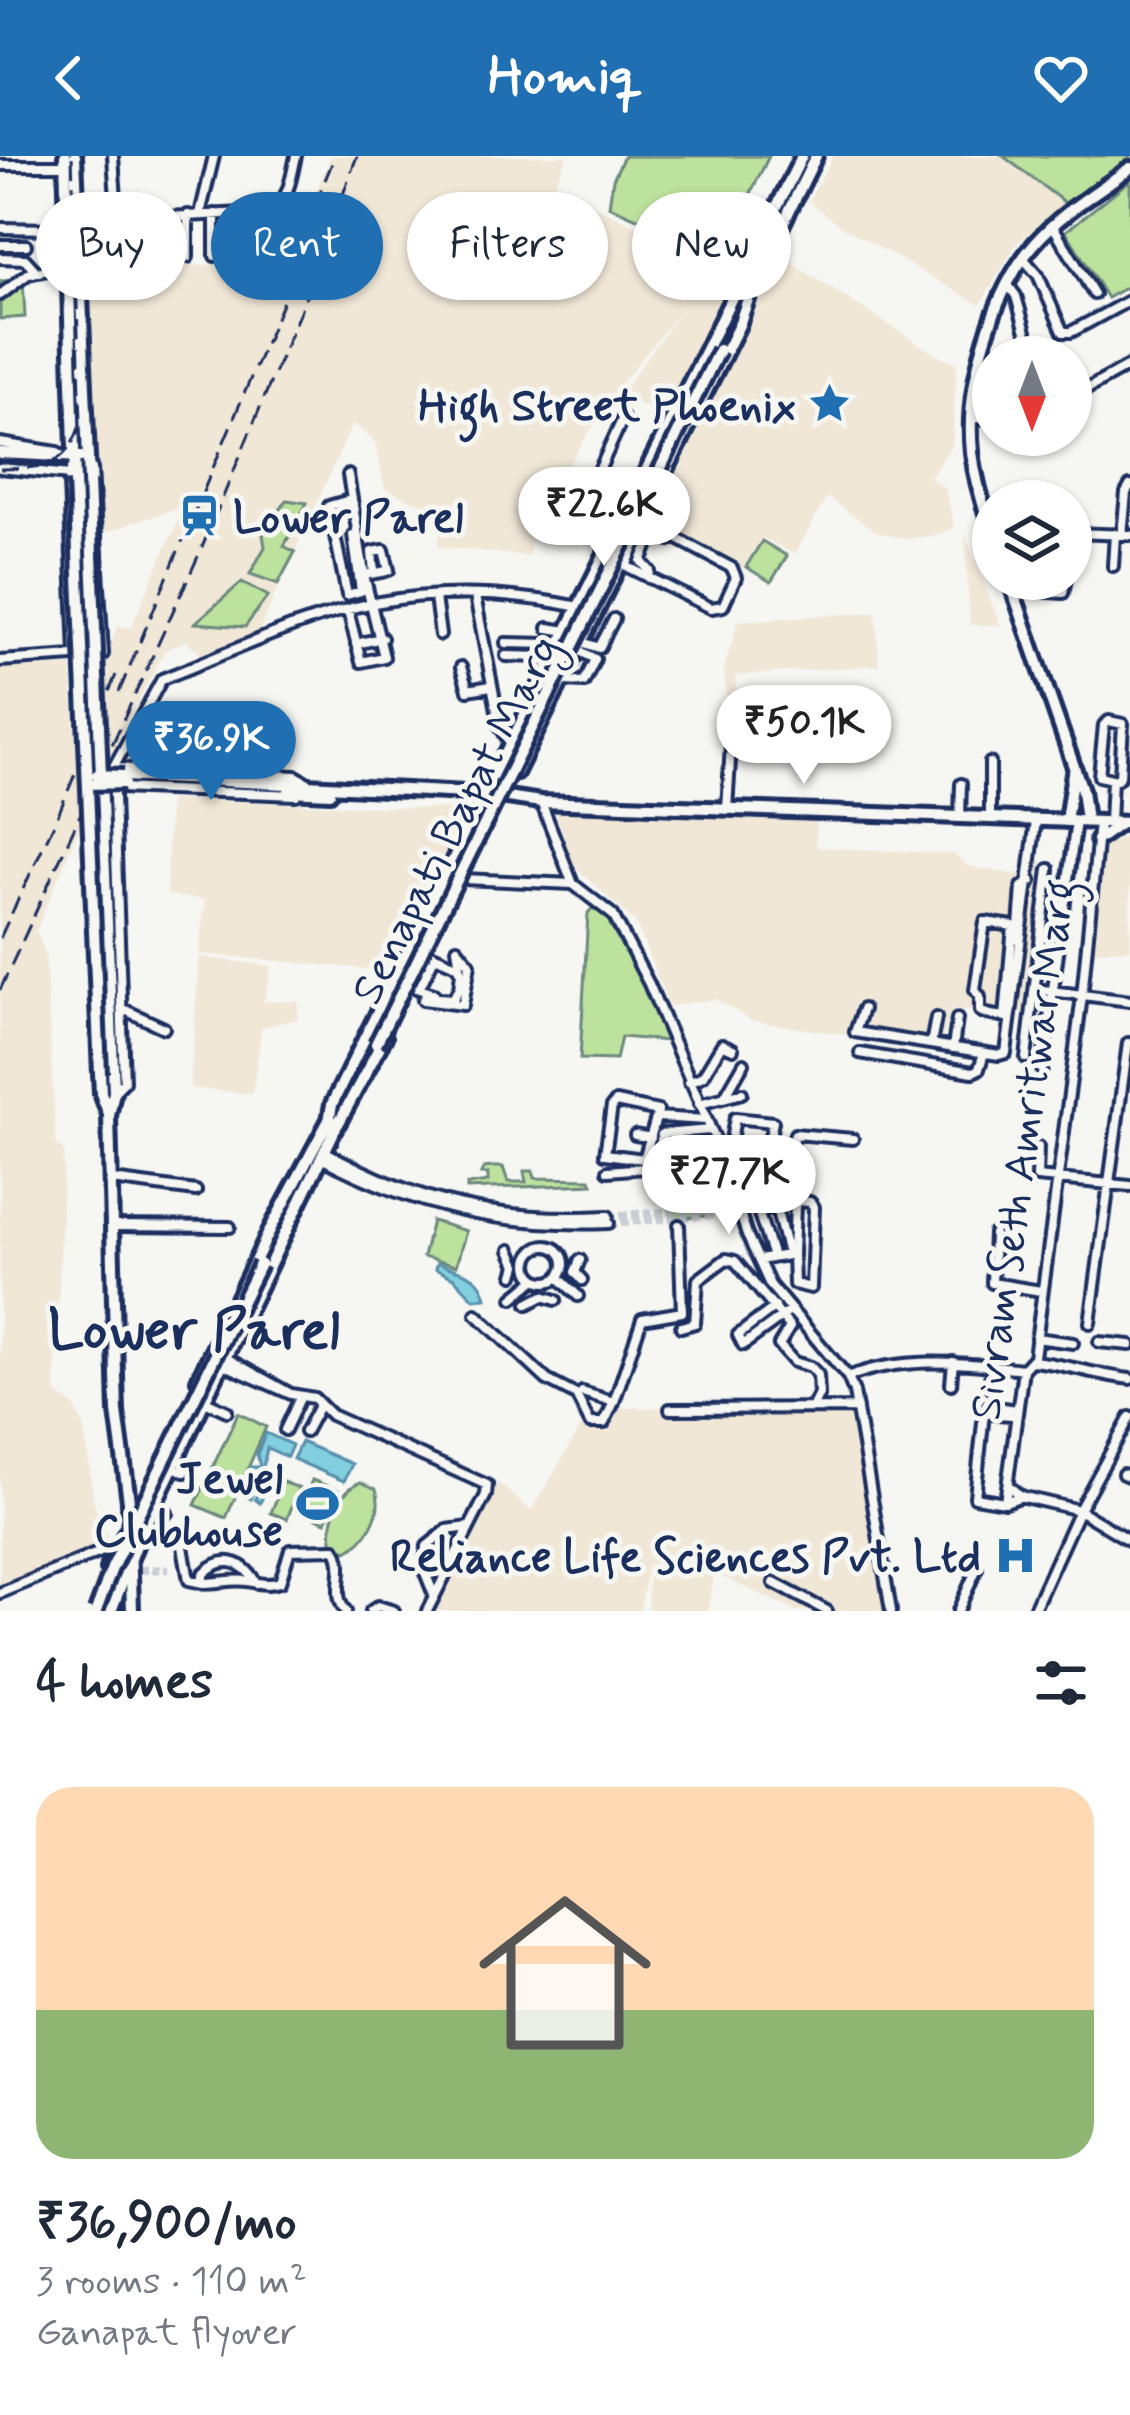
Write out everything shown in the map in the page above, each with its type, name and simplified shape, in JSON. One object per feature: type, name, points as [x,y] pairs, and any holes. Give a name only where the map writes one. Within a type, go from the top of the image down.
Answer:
[{"type":"main road","name":"Senapati Bapat Marg","points":[[784,192],[802,156]]},
{"type":"main road","name":"Senapati Bapat Marg","points":[[334,1122],[348,1111],[415,987],[502,799],[634,543],[816,156]]},
{"type":"main road","points":[[68,159],[70,192]]},
{"type":"main road","points":[[989,336],[1023,258],[1053,226],[1130,168]]},
{"type":"main road","points":[[70,300],[78,479],[107,779],[113,1076],[108,1093],[117,1412],[134,1502],[132,1611]]},
{"type":"main road","points":[[74,300],[77,457]]},
{"type":"main road","name":"Senapati Bapat Marg","points":[[334,1122],[332,1104],[732,300]]},
{"type":"main road","points":[[134,1502],[374,1042],[716,349],[733,300]]},
{"type":"main road","points":[[716,349],[746,302]]},
{"type":"main road","points":[[0,454],[77,457]]},
{"type":"main road","points":[[634,496],[645,494],[650,503]]},
{"type":"main road","points":[[1017,600],[1073,773],[1099,822]]},
{"type":"main road","points":[[1073,773],[1099,822],[1097,840]]},
{"type":"main road","points":[[107,779],[538,802],[1099,822]]},
{"type":"main road","points":[[100,1611],[112,1568],[276,1235],[291,1220],[334,1122]]},
{"type":"main road","points":[[100,1611],[115,1547],[134,1532],[178,1472],[276,1235]]},
{"type":"main road","points":[[134,1502],[153,1508]]},
{"type":"main road","points":[[100,1611],[132,1569]]},
{"type":"street","points":[[113,156],[116,192]]},
{"type":"street","points":[[200,214],[214,156]]},
{"type":"street","points":[[288,192],[296,156]]},
{"type":"street","points":[[2,177],[1,166],[68,159]]},
{"type":"street","points":[[20,165],[21,177]]},
{"type":"street","points":[[42,165],[42,178]]},
{"type":"street","points":[[188,257],[188,215],[211,214]]},
{"type":"street","points":[[1053,226],[1094,294]]},
{"type":"street","points":[[0,228],[36,229]]},
{"type":"street","points":[[0,244],[26,244]]},
{"type":"street","points":[[0,258],[25,259],[36,271],[0,295]]},
{"type":"street","points":[[1023,258],[1038,275],[1064,332],[1130,300]]},
{"type":"street","points":[[1008,285],[1028,336]]},
{"type":"street","points":[[1092,386],[1130,365]]},
{"type":"street","points":[[611,487],[586,534],[572,530],[623,418]]},
{"type":"street","points":[[0,443],[44,447],[77,457],[95,481],[103,654],[0,661]]},
{"type":"street","points":[[76,655],[77,457]]},
{"type":"street","points":[[0,468],[78,479]]},
{"type":"street","points":[[348,475],[353,520],[385,657],[363,663],[348,610]]},
{"type":"street","points":[[594,478],[634,496]]},
{"type":"street","points":[[1113,566],[1126,534],[1130,486]]},
{"type":"street","points":[[351,504],[329,506],[345,594],[361,592],[366,576]]},
{"type":"street","points":[[652,527],[674,536],[732,568],[736,578],[723,606],[711,608],[626,566],[642,530],[652,527]]},
{"type":"street","points":[[1092,538],[1126,534]]},
{"type":"street","points":[[649,578],[651,573],[641,561],[651,538],[658,535],[670,540],[674,536]]},
{"type":"street","points":[[614,538],[634,543]]},
{"type":"street","points":[[475,596],[500,726],[512,747],[525,754]]},
{"type":"street","points":[[108,1093],[122,1009],[107,779],[162,679],[372,603],[529,596],[597,612]]},
{"type":"street","points":[[434,597],[440,635]]},
{"type":"street","points":[[582,648],[599,648],[614,619]]},
{"type":"street","points":[[548,628],[569,631]]},
{"type":"street","points":[[356,644],[382,638]]},
{"type":"street","points":[[506,643],[550,644]]},
{"type":"street","points":[[563,681],[584,682],[595,659],[582,648]]},
{"type":"street","points":[[506,656],[544,657]]},
{"type":"street","points":[[461,667],[468,690],[490,686]]},
{"type":"street","points":[[728,809],[733,713]]},
{"type":"street","points":[[733,734],[763,734],[840,733],[843,716],[765,715],[763,734]]},
{"type":"street","points":[[197,749],[198,716]]},
{"type":"street","points":[[256,774],[260,719]]},
{"type":"street","points":[[1109,721],[1120,722],[1124,729],[1120,776],[1112,779],[1099,776],[1104,724],[1109,721]]},
{"type":"street","points":[[184,749],[222,751],[221,773]]},
{"type":"street","points":[[989,818],[990,763]]},
{"type":"street","points":[[107,779],[256,774],[296,776],[309,788]]},
{"type":"street","points":[[1042,1070],[1053,992],[1112,779]]},
{"type":"street","points":[[960,816],[961,784]]},
{"type":"street","points":[[538,802],[573,884],[613,915],[649,984],[706,1120],[706,1149]]},
{"type":"street","points":[[863,1009],[855,1032],[1006,1053],[1036,820]]},
{"type":"street","name":"Sivram Seth Amritwar Marg","points":[[1005,1502],[1014,1412],[1023,1369],[1032,1360],[1036,1338],[1082,996],[1099,822]]},
{"type":"street","points":[[1026,1058],[1049,869]]},
{"type":"street","points":[[450,872],[463,879],[573,884]]},
{"type":"street","points":[[1005,1017],[1013,926],[985,922],[975,992],[981,999],[981,1012],[1005,1017],[1011,1015],[1022,887],[1031,881]]},
{"type":"street","points":[[457,948],[470,961],[464,1005],[423,1000],[453,999],[461,972],[457,948]]},
{"type":"street","points":[[431,954],[461,972]]},
{"type":"street","points":[[415,987],[442,995],[459,988]]},
{"type":"street","points":[[1035,989],[1130,1001]]},
{"type":"street","points":[[122,1009],[164,1028]]},
{"type":"street","points":[[931,1044],[936,1018]]},
{"type":"street","points":[[953,1048],[957,1018]]},
{"type":"street","points":[[1090,1323],[1128,1043]]},
{"type":"street","points":[[689,1082],[702,1081],[722,1044],[733,1049]]},
{"type":"street","points":[[860,1053],[973,1072],[979,1070],[984,1053]]},
{"type":"street","points":[[724,1098],[744,1063]]},
{"type":"street","points":[[699,1104],[742,1093]]},
{"type":"street","points":[[613,1104],[654,1108],[652,1138],[644,1159],[605,1154],[613,1104]]},
{"type":"street","points":[[657,1117],[706,1120]]},
{"type":"street","points":[[715,1176],[763,1169],[773,1122],[735,1118],[723,1151]]},
{"type":"street","points":[[707,1130],[723,1151],[739,1210],[782,1299],[848,1377],[891,1611]]},
{"type":"street","points":[[608,1171],[657,1167],[662,1133],[707,1130]]},
{"type":"street","points":[[728,1171],[767,1183],[781,1178],[795,1134]]},
{"type":"street","points":[[795,1134],[853,1139]]},
{"type":"street","points":[[795,1134],[810,1141]]},
{"type":"street","points":[[635,1136],[652,1138]]},
{"type":"street","points":[[1038,1147],[1036,1176],[1130,1186]]},
{"type":"street","points":[[660,1152],[723,1151]]},
{"type":"street","points":[[323,1154],[410,1195],[469,1214],[546,1222],[609,1219]]},
{"type":"street","points":[[112,1180],[196,1191]]},
{"type":"street","points":[[791,1254],[795,1205],[810,1202],[814,1207],[813,1285],[796,1286],[738,1335],[743,1345],[791,1310]]},
{"type":"street","points":[[773,1257],[759,1214],[772,1204],[791,1254],[796,1286]]},
{"type":"street","points":[[726,1211],[739,1210]]},
{"type":"street","points":[[546,1222],[550,1246]]},
{"type":"street","points":[[509,1250],[515,1270],[528,1264],[546,1222]]},
{"type":"street","points":[[476,1314],[547,1380],[576,1395],[590,1423],[604,1423],[642,1319],[682,1312],[679,1225]]},
{"type":"street","points":[[113,1226],[230,1227]]},
{"type":"street","points":[[994,1234],[992,1282],[1041,1291]]},
{"type":"street","points":[[539,1247],[550,1246],[561,1253],[578,1296]]},
{"type":"street","points":[[760,1260],[791,1254]]},
{"type":"street","points":[[681,1327],[695,1323],[696,1282],[726,1258],[735,1261],[791,1329],[779,1346],[818,1376],[819,1394],[812,1408]]},
{"type":"street","points":[[528,1264],[540,1280],[543,1296]]},
{"type":"street","points":[[569,1268],[582,1280]]},
{"type":"street","points":[[513,1298],[569,1268]]},
{"type":"street","points":[[528,1304],[543,1296],[556,1300]]},
{"type":"street","points":[[1036,1338],[1073,1342]]},
{"type":"street","points":[[1099,1342],[1130,1346]]},
{"type":"street","points":[[1032,1360],[1130,1379]]},
{"type":"street","points":[[225,1361],[321,1402],[331,1415],[482,1481],[488,1491],[427,1611]]},
{"type":"street","points":[[848,1377],[915,1363],[953,1361],[1023,1369]]},
{"type":"street","points":[[951,1384],[953,1361]]},
{"type":"street","points":[[989,1387],[992,1365]]},
{"type":"street","points":[[582,1392],[614,1402]]},
{"type":"street","points":[[285,1430],[296,1395]]},
{"type":"street","points":[[205,1401],[227,1411]]},
{"type":"street","points":[[305,1432],[321,1402]]},
{"type":"street","points":[[989,1406],[1014,1412]]},
{"type":"street","points":[[670,1409],[857,1408]]},
{"type":"street","points":[[1014,1412],[984,1413],[974,1494],[1005,1502],[1022,1496]]},
{"type":"street","points":[[1033,1611],[1079,1510],[1130,1417]]},
{"type":"street","points":[[1009,1485],[1011,1492],[1022,1496],[1079,1510],[1130,1541]]},
{"type":"street","points":[[153,1508],[167,1513]]},
{"type":"street","points":[[435,1596],[424,1570],[427,1546],[446,1530],[470,1527]]},
{"type":"street","points":[[134,1532],[182,1541],[189,1580],[255,1581]]},
{"type":"street","points":[[0,1593],[115,1547],[132,1569]]},
{"type":"street","points":[[202,1582],[203,1574],[217,1562],[232,1561],[245,1566],[264,1586],[280,1582],[290,1550],[335,1549],[341,1558],[338,1599],[346,1611]]},
{"type":"street","points":[[958,1611],[977,1568]]},
{"type":"street","points":[[774,1583],[827,1611]]},
{"type":"street","points":[[371,1611],[374,1606],[394,1611]]},
{"type":"shaded area","points":[[331,156],[567,156],[551,192],[407,192],[407,300],[608,300],[608,213],[632,224],[632,300],[726,300],[666,418],[620,394],[687,303],[615,391],[539,512],[528,556],[438,547],[442,513],[385,489],[375,442],[353,423],[256,637],[204,657],[186,641],[165,650],[107,761],[36,931],[45,952],[56,1144],[64,1152],[55,1392],[74,1406],[84,1426],[94,1503],[109,1539],[0,1586],[0,667],[71,666],[75,739],[118,625],[131,628],[184,506],[100,534],[91,300],[187,300],[187,266],[211,265],[211,300],[383,300],[383,192],[316,192]]},
{"type":"shaded area","points":[[833,156],[1003,156],[1065,203],[1017,243],[980,305],[840,225],[809,201]]},
{"type":"shaded area","name":"High Street Phoenix","points":[[791,263],[935,354],[957,363],[952,445],[930,477],[945,488],[954,527],[906,539],[877,532],[827,497],[795,554],[763,538],[744,569],[648,520],[758,300],[791,300]]},
{"type":"shaded area","points":[[965,535],[972,553],[972,600],[990,600],[1000,625],[970,625]]},
{"type":"shaded area","points":[[876,612],[879,665],[735,676],[737,704],[727,704],[724,670],[738,621]]},
{"type":"shaded area","points":[[169,800],[468,810],[391,971],[199,954],[205,900],[167,895]]},
{"type":"shaded area","points":[[555,809],[816,818],[816,847],[954,854],[968,866],[1017,875],[1042,859],[1023,1014],[952,1009],[939,1048],[752,1021],[716,999],[669,1006],[636,923],[571,863]]},
{"type":"shaded area","points":[[1130,838],[1130,949],[1092,951],[1101,846]]},
{"type":"shaded area","points":[[199,957],[272,966],[264,1002],[298,1001],[298,1019],[262,1027],[252,1094],[190,1088]]},
{"type":"shaded area","points":[[852,1406],[885,1611],[796,1611],[714,1573],[709,1611],[647,1611],[649,1558],[640,1611],[431,1611],[498,1483],[531,1511],[587,1417],[607,1408]]},
{"type":"green space","points":[[624,156],[769,156],[751,192],[632,192],[632,216],[609,206],[613,179]]},
{"type":"green space","points":[[1003,156],[1130,156],[1130,159],[1065,203]]},
{"type":"green space","points":[[1130,180],[1130,285],[1107,298],[1066,231]]},
{"type":"green space","points":[[23,280],[25,317],[0,319],[0,281]]},
{"type":"green space","points":[[287,500],[307,503],[284,546],[295,552],[278,584],[250,574],[265,547],[263,534]]},
{"type":"green space","points":[[762,541],[787,556],[771,582],[746,567]]},
{"type":"green space","points":[[242,582],[268,596],[245,627],[195,623]]},
{"type":"green space","points":[[595,905],[631,950],[668,1041],[621,1037],[616,1060],[580,1059],[588,913]]},
{"type":"green space","points":[[503,1167],[508,1182],[526,1182],[524,1171],[533,1171],[535,1178],[590,1179],[592,1184],[467,1189],[467,1185],[488,1182],[488,1174],[481,1174],[484,1168]]},
{"type":"green space","points":[[705,1181],[707,1216],[671,1219],[668,1183]]},
{"type":"green space","points":[[432,1221],[466,1231],[456,1266],[423,1257]]},
{"type":"green space","points":[[238,1413],[266,1427],[226,1518],[195,1505]]},
{"type":"green space","name":"Jewel Clubhouse","points":[[312,1480],[338,1490],[326,1522],[300,1511]]},
{"type":"green space","points":[[283,1482],[299,1488],[287,1519],[271,1513]]},
{"type":"green space","points":[[361,1482],[376,1489],[378,1507],[367,1533],[347,1551],[333,1544],[333,1517],[346,1492]]},
{"type":"water","points":[[437,1263],[474,1278],[486,1298],[474,1299],[454,1278],[435,1269]]},
{"type":"water","points":[[266,1433],[292,1445],[287,1457],[267,1448],[261,1477],[273,1493],[264,1494],[260,1503],[255,1499],[260,1486],[254,1487],[251,1499],[241,1493],[250,1482],[251,1467],[260,1467],[257,1454]]},
{"type":"water","points":[[301,1442],[352,1464],[344,1481],[293,1459]]},
{"type":"tunnel","points":[[608,1216],[725,1208]]},
{"type":"tunnel","points":[[609,1223],[728,1214]]},
{"type":"tunnel","points":[[140,1570],[169,1569]]},
{"type":"railway","points":[[0,469],[41,466],[61,457],[81,422],[72,156]]},
{"type":"railway","points":[[320,192],[335,156]]},
{"type":"railway","points":[[0,990],[201,550],[303,304],[357,156]]},
{"type":"railway","points":[[119,692],[284,300]]},
{"type":"railway","points":[[0,938],[116,675]]},
{"type":"place","name":"High Street Phoenix","points":[[830,404]]},
{"type":"place","name":"Lower Parel","points":[[199,516]]},
{"type":"place","name":"Jewel Clubhouse","points":[[317,1503]]},
{"type":"place","name":"Reliance Life Sciences Pvt. Ltd","points":[[1015,1555]]},
{"type":"district","name":"Lower Parel","points":[[194,1328]]}]
